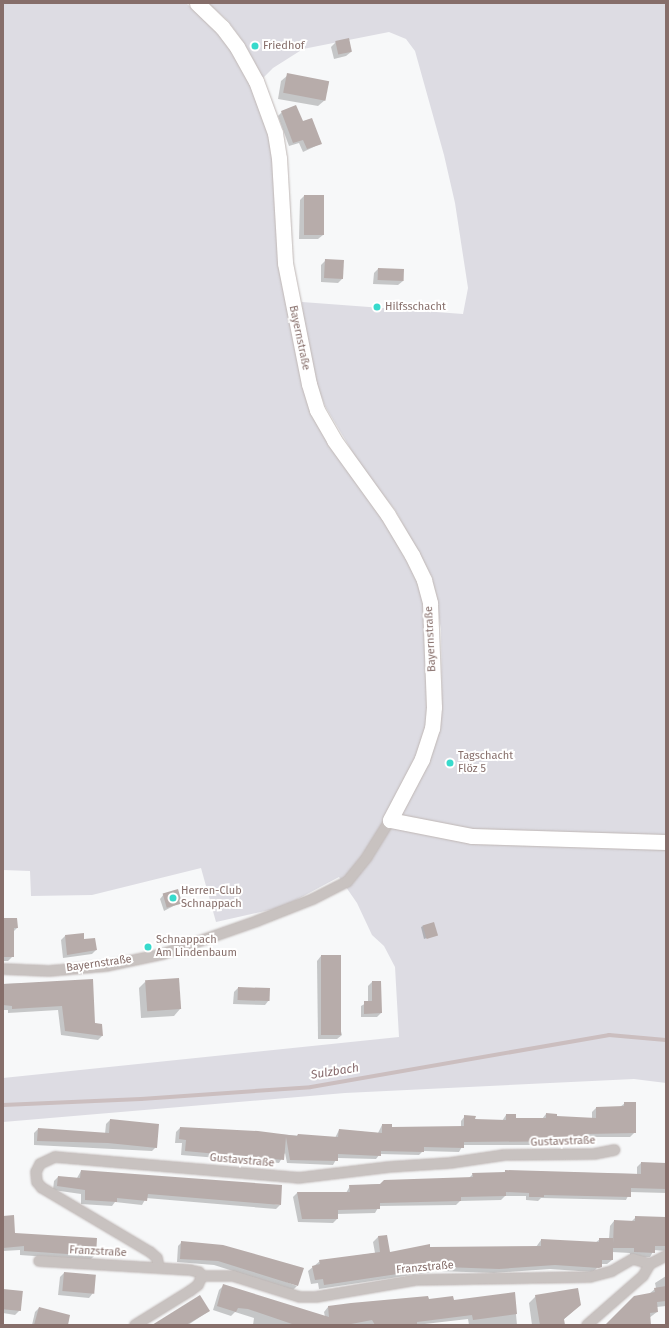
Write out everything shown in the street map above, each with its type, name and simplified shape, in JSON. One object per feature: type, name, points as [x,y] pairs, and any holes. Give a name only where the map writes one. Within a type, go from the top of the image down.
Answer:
[{"type":"street","name":"Bayernstraße","points":[[3,969],[49,971],[106,966],[163,954],[257,921],[313,899],[347,882],[367,857],[390,820],[422,759],[432,728],[434,707],[430,603],[424,580],[412,555],[388,515],[334,440],[317,410],[308,384],[287,276],[279,158],[275,133],[256,81],[237,47],[222,27],[197,3]]},
{"type":"street","points":[[390,820],[472,836],[666,842]]},
{"type":"street","name":"Gustavstraße","points":[[159,1268],[157,1258],[150,1252],[42,1188],[37,1182],[36,1172],[40,1164],[54,1157],[311,1177],[504,1155],[594,1154],[615,1150]]},
{"type":"street","points":[[587,1325],[643,1276],[650,1264],[666,1256]]},
{"type":"street","name":"Franzstraße","points":[[38,1261],[195,1271],[202,1276],[233,1276],[300,1297],[316,1297],[416,1280],[590,1277],[612,1271],[633,1259],[650,1264]]},
{"type":"street","points":[[135,1325],[190,1291],[198,1285],[202,1276]]},
{"type":"shaded area","points":[[3,3],[186,3],[216,31],[232,51],[250,84],[268,135],[273,158],[278,263],[302,386],[328,443],[383,518],[418,582],[423,604],[429,762],[439,729],[442,707],[441,629],[432,577],[395,510],[362,468],[325,406],[316,382],[303,321],[302,302],[463,314],[468,288],[455,203],[444,155],[415,51],[406,39],[389,32],[303,49],[273,68],[263,78],[244,43],[228,21],[208,3],[666,3],[666,1083],[634,1079],[345,1093],[3,1122],[3,1078],[399,1037],[395,967],[384,946],[372,935],[357,903],[339,877],[283,907],[216,922],[201,868],[92,895],[31,896],[30,871],[3,870]]},
{"type":"building","points":[[349,38],[352,52],[338,55],[335,41]]},
{"type":"building","points":[[287,73],[329,81],[325,101],[283,93]]},
{"type":"building","points":[[296,105],[303,121],[312,118],[322,144],[307,149],[303,140],[293,143],[281,111]]},
{"type":"building","points":[[304,195],[324,195],[324,235],[304,235]]},
{"type":"building","points":[[325,259],[344,260],[343,279],[324,278]]},
{"type":"building","points":[[378,268],[404,269],[404,281],[378,280]]},
{"type":"building","name":"Herren-Club Schnappach","points":[[178,889],[182,903],[167,908],[163,893]]},
{"type":"building","points":[[3,918],[17,918],[18,928],[14,928],[14,957],[3,957]]},
{"type":"building","points":[[434,922],[438,935],[427,939],[423,926]]},
{"type":"building","points":[[84,933],[84,939],[95,938],[97,950],[67,955],[65,935]]},
{"type":"building","points":[[321,955],[341,955],[341,1035],[321,1035]]},
{"type":"building","points":[[179,978],[181,1009],[147,1011],[145,980]]},
{"type":"building","points":[[93,979],[95,1023],[102,1024],[103,1036],[65,1031],[62,1006],[12,1009],[12,1006],[3,1005],[3,984]]},
{"type":"building","points":[[372,981],[381,981],[382,1013],[364,1014],[364,1001],[372,1001]]},
{"type":"building","points":[[238,987],[270,988],[270,1001],[238,1000]]},
{"type":"building","points":[[624,1102],[636,1102],[636,1133],[585,1134],[584,1141],[464,1142],[464,1148],[424,1147],[424,1152],[381,1151],[381,1156],[338,1154],[338,1161],[290,1160],[286,1137],[284,1160],[185,1151],[186,1140],[179,1139],[180,1127],[258,1131],[297,1136],[298,1134],[338,1137],[339,1129],[382,1133],[382,1124],[392,1124],[392,1127],[464,1126],[464,1115],[476,1116],[475,1119],[506,1120],[506,1114],[516,1114],[516,1118],[546,1118],[546,1113],[557,1114],[557,1116],[596,1118],[596,1107],[624,1106]]},
{"type":"building","points":[[110,1119],[159,1124],[157,1148],[108,1143],[37,1141],[38,1128],[109,1133]]},
{"type":"building","points":[[641,1162],[666,1163],[666,1189],[631,1188],[631,1197],[544,1195],[544,1197],[529,1197],[529,1193],[506,1192],[506,1196],[461,1197],[461,1201],[380,1203],[380,1209],[338,1210],[338,1219],[302,1219],[297,1192],[350,1192],[349,1185],[380,1184],[384,1180],[473,1177],[472,1173],[505,1172],[505,1170],[641,1174]]},
{"type":"building","points":[[81,1170],[282,1185],[281,1205],[148,1194],[147,1201],[117,1198],[117,1202],[85,1200],[85,1190],[57,1186],[58,1176],[80,1178]]},
{"type":"building","points":[[14,1215],[15,1233],[97,1238],[96,1256],[24,1251],[24,1246],[3,1248],[3,1216]]},
{"type":"building","points":[[635,1216],[666,1217],[666,1246],[655,1246],[655,1253],[634,1252],[634,1248],[613,1248],[613,1260],[602,1260],[602,1267],[599,1268],[555,1265],[499,1269],[444,1267],[324,1285],[323,1279],[315,1280],[312,1266],[320,1264],[319,1260],[380,1252],[378,1236],[387,1235],[390,1252],[430,1244],[430,1247],[541,1246],[541,1239],[599,1242],[599,1238],[613,1238],[613,1244],[614,1220],[635,1221]]},
{"type":"building","points":[[181,1241],[223,1245],[304,1268],[298,1286],[218,1261],[180,1259]]},
{"type":"building","points":[[64,1272],[96,1275],[94,1294],[62,1291]]},
{"type":"building","points":[[223,1284],[329,1317],[328,1306],[428,1296],[429,1299],[453,1296],[454,1300],[515,1292],[517,1314],[473,1320],[472,1315],[417,1322],[417,1325],[375,1325],[372,1320],[346,1325],[295,1325],[248,1309],[238,1308],[236,1312],[217,1306]]},
{"type":"building","points":[[666,1286],[666,1301],[657,1302],[658,1312],[650,1313],[651,1325],[605,1325],[634,1296],[655,1292],[654,1288]]},
{"type":"building","points":[[578,1288],[581,1305],[564,1319],[565,1325],[540,1325],[535,1295]]},
{"type":"building","points":[[3,1289],[23,1291],[21,1311],[3,1309]]},
{"type":"building","points":[[200,1295],[210,1311],[186,1325],[152,1325]]},
{"type":"building","points":[[39,1307],[70,1315],[68,1325],[34,1325]]},
{"type":"waterway","name":"Sulzbach","points":[[3,1105],[141,1099],[311,1087],[609,1035],[666,1040]]},
{"type":"place","name":"Friedhof","points":[[255,46]]},
{"type":"place","name":"Hilfsschacht","points":[[377,307]]},
{"type":"place","name":"Tagschacht Flöz 5","points":[[450,763]]},
{"type":"place","name":"Herren-Club Schnappach","points":[[173,898]]},
{"type":"place","name":"Schnappach Am Lindenbaum","points":[[148,947]]}]
